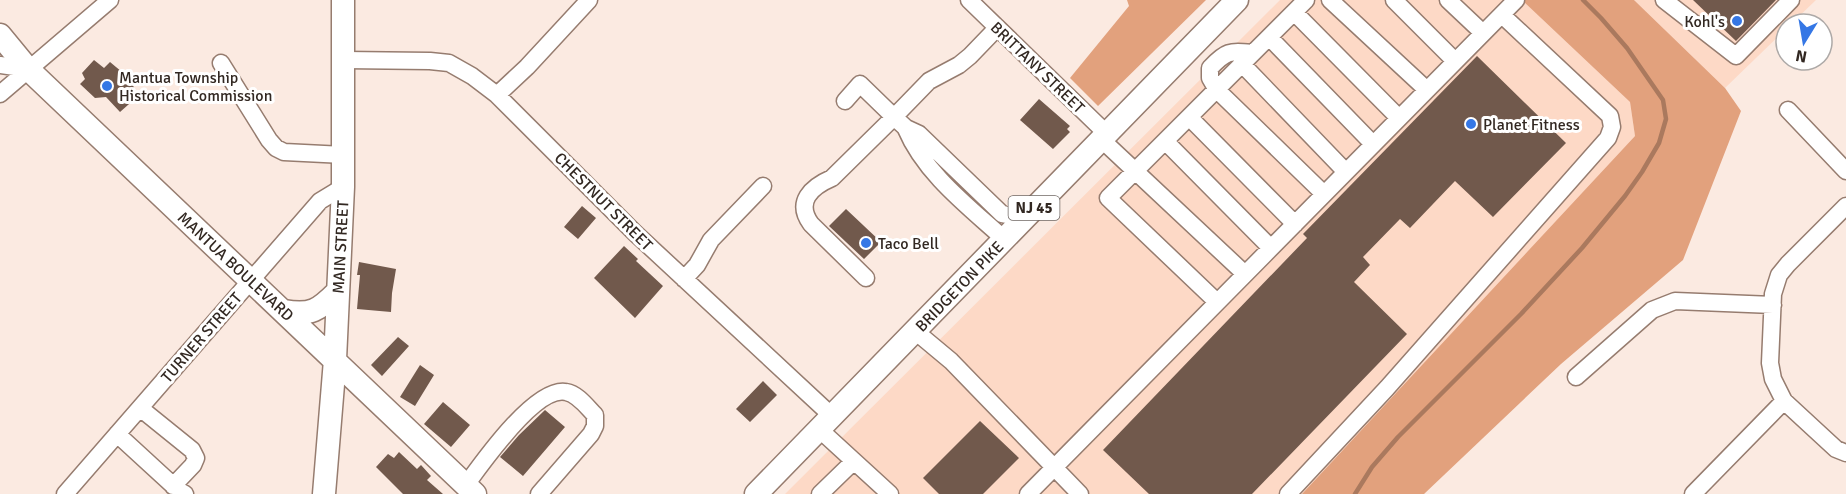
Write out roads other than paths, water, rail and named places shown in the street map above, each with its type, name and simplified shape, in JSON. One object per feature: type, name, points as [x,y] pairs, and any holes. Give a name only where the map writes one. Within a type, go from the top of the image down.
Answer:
[{"type":"main road","name":"MAIN STREET","points":[[324,494],[335,360],[343,187],[343,0]]},
{"type":"main road","name":"BRIDGETON PIKE","points":[[756,494],[1236,0]]},
{"type":"main road","name":"MANTUA BOULEVARD","points":[[0,35],[28,69],[471,489]]},
{"type":"main road","points":[[284,311],[301,314],[314,311],[325,305],[337,292]]},
{"type":"street","points":[[0,94],[110,0]]},
{"type":"street","points":[[497,95],[527,67],[589,0]]},
{"type":"street","name":"BRITTANY STREET","points":[[969,0],[1104,136],[1135,171],[1245,274]]},
{"type":"street","points":[[1330,0],[1427,90]]},
{"type":"street","points":[[1394,0],[1455,61]]},
{"type":"street","points":[[1448,0],[1483,33]]},
{"type":"street","points":[[1664,0],[1736,56],[1791,0]]},
{"type":"street","points":[[1217,302],[1108,198],[1300,6],[1399,118]]},
{"type":"street","points":[[1028,494],[1483,33],[1505,6],[1610,116],[1612,127],[1608,138],[1387,388],[1288,494]]},
{"type":"street","points":[[869,275],[805,216],[803,207],[807,197],[820,183],[837,174],[900,122],[929,81],[970,57],[997,28]]},
{"type":"street","points":[[1269,37],[1373,144]]},
{"type":"street","points":[[1247,58],[1346,172]]},
{"type":"street","name":"CHESTNUT STREET","points":[[344,60],[449,63],[472,76],[497,95],[826,422],[854,461],[890,494]]},
{"type":"street","points":[[221,63],[276,148],[284,152],[344,155]]},
{"type":"street","points":[[0,65],[28,69]]},
{"type":"street","points":[[845,100],[860,84],[900,122],[919,134],[1002,214],[1025,218]]},
{"type":"street","points":[[1217,90],[1324,194]]},
{"type":"street","points":[[1788,110],[1846,171]]},
{"type":"street","points":[[1189,117],[1295,224]]},
{"type":"street","points":[[900,122],[942,181],[1004,239]]},
{"type":"street","points":[[1165,141],[1271,248]]},
{"type":"street","points":[[684,279],[697,265],[711,240],[763,186]]},
{"type":"street","name":"TURNER STREET","points":[[65,494],[320,201],[343,187]]},
{"type":"street","points":[[1846,206],[1779,275],[1773,294],[1770,363],[1773,379],[1784,401],[1836,449],[1846,453]]},
{"type":"street","points":[[1576,377],[1652,310],[1675,301],[1773,305]]},
{"type":"street","points":[[915,331],[951,361],[1080,494]]},
{"type":"street","points":[[471,489],[500,438],[539,402],[558,392],[566,392],[575,395],[595,415],[595,426],[591,434],[539,494]]},
{"type":"street","points":[[1693,494],[1784,401]]},
{"type":"street","points":[[117,434],[179,490],[196,458],[192,450],[140,408]]},
{"type":"street","points":[[820,494],[854,461]]},
{"type":"waterway","points":[[1355,494],[1372,467],[1398,437],[1521,314],[1582,248],[1625,196],[1659,143],[1666,119],[1663,100],[1627,48],[1583,0]]},
{"type":"place","name":"Kohl's","points":[[1737,21]]},
{"type":"place","name":"Mantua Township Historical Commission","points":[[107,86]]},
{"type":"place","name":"Planet Fitness","points":[[1471,124]]},
{"type":"place","name":"Taco Bell","points":[[866,243]]}]
